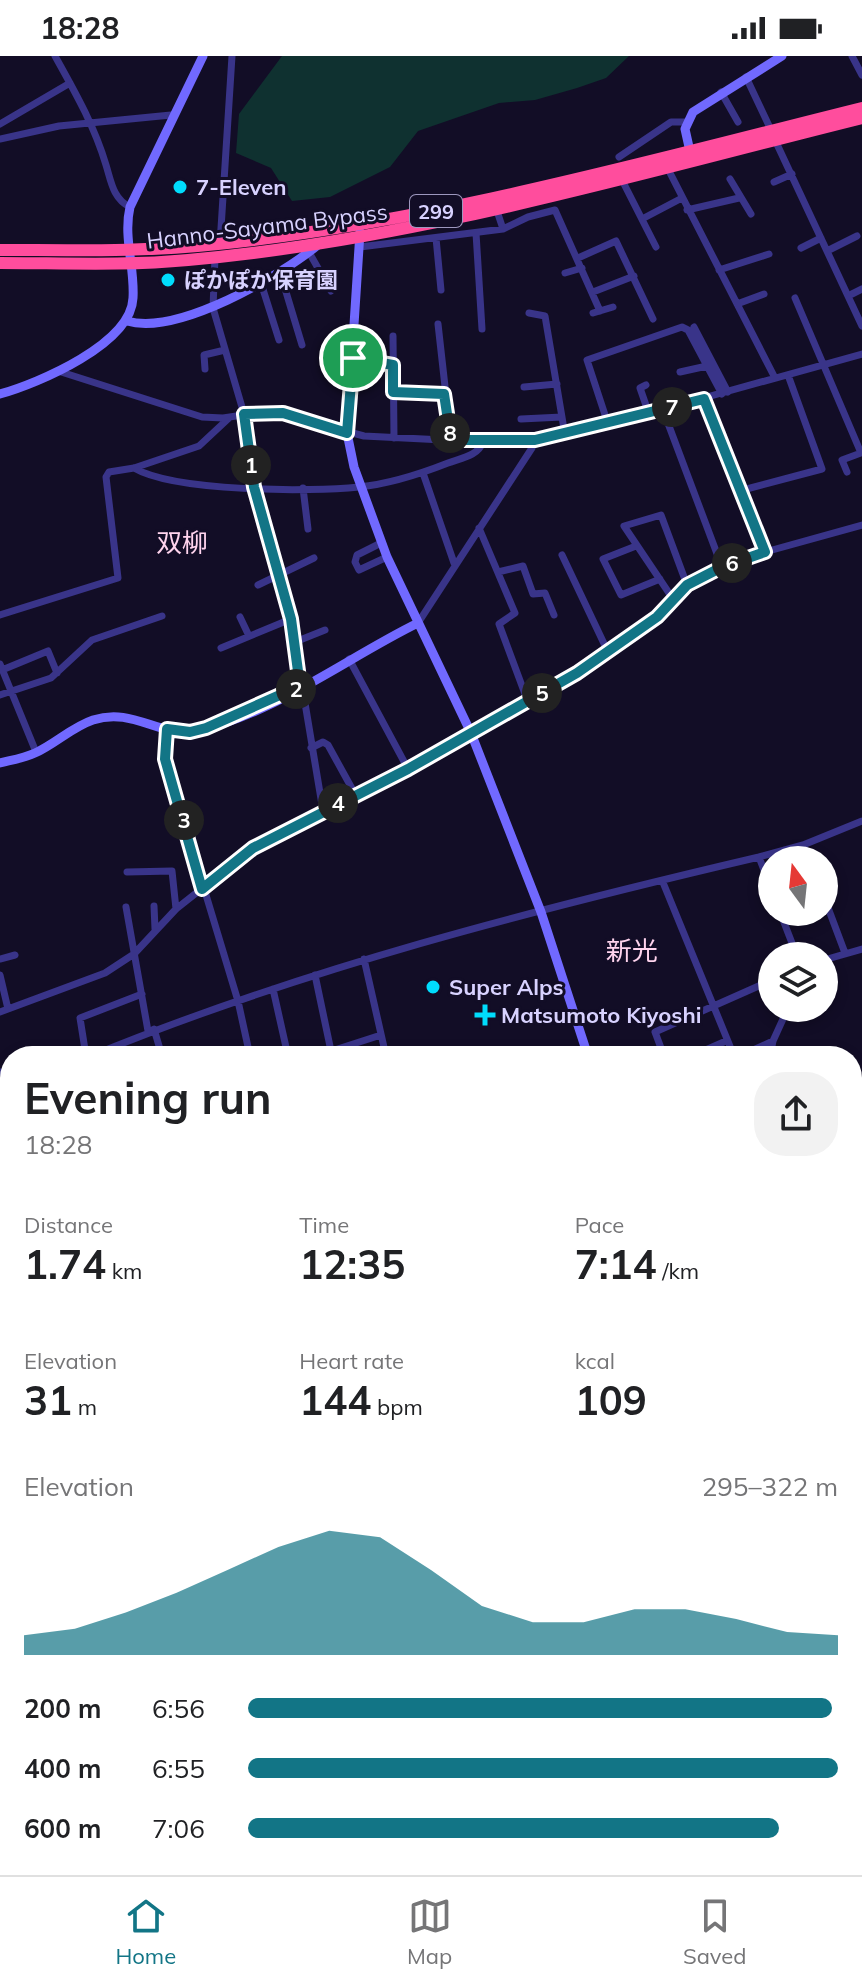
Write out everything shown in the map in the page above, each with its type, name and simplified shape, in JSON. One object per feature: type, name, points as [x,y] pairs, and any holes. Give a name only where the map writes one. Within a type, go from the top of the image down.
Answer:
[{"type":"highway","name":"Hanno-Sayama Bypass","points":[[773,135],[862,108]]},
{"type":"highway","name":"Hanno-Sayama Bypass","points":[[0,250],[130,249],[360,236],[543,187],[862,118]]},
{"type":"highway","name":"Hanno-Sayama Bypass","points":[[0,263],[131,263],[215,257],[360,236],[621,178],[691,154]]},
{"type":"street","points":[[55,56],[92,122],[113,189],[120,202],[130,207]]},
{"type":"street","points":[[0,394],[58,371],[108,339],[127,321],[133,302],[130,207],[171,115],[203,56]]},
{"type":"street","points":[[220,244],[232,56]]},
{"type":"street","points":[[691,154],[686,122],[698,106],[782,56]]},
{"type":"street","points":[[852,56],[862,75]]},
{"type":"street","points":[[746,77],[862,326]]},
{"type":"street","points":[[0,124],[70,83]]},
{"type":"street","points":[[721,92],[738,122]]},
{"type":"street","points":[[0,139],[92,122],[171,115]]},
{"type":"street","points":[[619,157],[671,122],[686,122]]},
{"type":"street","points":[[666,165],[775,378]]},
{"type":"street","points":[[774,182],[792,174]]},
{"type":"street","points":[[621,178],[656,247]]},
{"type":"street","points":[[730,179],[751,214]]},
{"type":"street","points":[[642,219],[682,198]]},
{"type":"street","points":[[687,210],[739,198]]},
{"type":"street","points":[[496,208],[503,229]]},
{"type":"street","points":[[585,1046],[541,912],[471,733],[387,557],[361,487],[347,433],[360,236],[424,240],[503,229],[528,217],[555,210],[593,292],[596,312],[613,307]]},
{"type":"street","points":[[420,225],[424,240]]},
{"type":"street","points":[[476,233],[482,329]]},
{"type":"street","points":[[827,251],[857,236]]},
{"type":"street","points":[[436,238],[441,290]]},
{"type":"street","points":[[801,248],[821,238]]},
{"type":"street","points":[[127,321],[140,325],[213,308],[280,272],[323,241]]},
{"type":"street","points":[[578,258],[616,241],[653,319]]},
{"type":"street","points":[[310,254],[331,291]]},
{"type":"street","points":[[719,270],[769,254]]},
{"type":"street","points":[[215,257],[213,308],[244,414],[254,487],[291,619],[323,811]]},
{"type":"street","points":[[565,273],[582,268]]},
{"type":"street","points":[[280,272],[302,345]]},
{"type":"street","points":[[593,292],[634,276]]},
{"type":"street","points":[[261,283],[279,340]]},
{"type":"street","points":[[848,296],[862,289]]},
{"type":"street","points":[[737,304],[764,294]]},
{"type":"street","points":[[795,298],[861,453],[842,460],[847,472]]},
{"type":"street","points":[[529,313],[545,316],[565,435]]},
{"type":"street","points":[[438,324],[451,440]]},
{"type":"street","points":[[608,424],[587,360],[682,327],[688,330],[725,393]]},
{"type":"street","points":[[694,327],[725,393]]},
{"type":"street","points":[[393,336],[394,438]]},
{"type":"street","points":[[205,369],[204,355],[225,350]]},
{"type":"street","points":[[58,371],[83,376],[189,414],[229,418],[244,414],[283,413],[347,433],[483,442],[565,435],[862,354]]},
{"type":"street","points":[[353,358],[393,365]]},
{"type":"street","points":[[680,372],[707,366]]},
{"type":"street","points":[[739,491],[822,469],[788,375]]},
{"type":"street","points":[[524,387],[557,384]]},
{"type":"street","points":[[646,385],[640,388],[649,414]]},
{"type":"street","points":[[393,392],[444,394]]},
{"type":"street","points":[[704,399],[765,552]]},
{"type":"street","points":[[663,410],[722,567]]},
{"type":"street","points":[[521,419],[562,417]]},
{"type":"street","points":[[0,615],[118,578],[106,477],[109,472],[134,468],[199,446],[229,418]]},
{"type":"street","points":[[0,763],[36,752],[92,720],[108,717],[139,718],[167,729],[190,732],[206,728],[300,686],[418,623],[454,563],[532,448],[531,440]]},
{"type":"street","points":[[134,468],[152,478],[254,487],[361,487],[423,473],[478,452],[483,442]]},
{"type":"street","points":[[423,473],[454,563]]},
{"type":"street","points":[[303,488],[308,529]]},
{"type":"street","points":[[673,599],[624,526],[661,515],[687,585]]},
{"type":"street","points":[[0,975],[4,1010],[98,977],[134,954],[176,909],[253,848],[408,769],[528,702],[657,617],[687,585],[722,567],[765,552],[862,525]]},
{"type":"street","points":[[479,528],[515,613],[499,624],[528,702]]},
{"type":"street","points":[[381,543],[357,555],[355,562],[359,570],[387,557]]},
{"type":"street","points":[[636,546],[603,559],[621,595],[660,579]]},
{"type":"street","points":[[562,555],[608,652]]},
{"type":"street","points":[[258,585],[314,558]]},
{"type":"street","points":[[498,572],[523,566],[533,594],[545,593],[554,615]]},
{"type":"street","points":[[0,695],[57,673],[92,640],[162,616]]},
{"type":"street","points":[[240,617],[249,636]]},
{"type":"street","points":[[221,648],[291,619]]},
{"type":"street","points":[[295,642],[325,630]]},
{"type":"street","points":[[36,752],[1,667],[48,651],[57,673]]},
{"type":"street","points":[[349,659],[408,769]]},
{"type":"street","points":[[167,729],[165,759],[238,1001],[248,1046]]},
{"type":"street","points":[[311,748],[323,742],[328,745],[355,794]]},
{"type":"street","points":[[799,846],[862,821]]},
{"type":"street","points":[[112,1046],[151,1030],[364,959],[758,857]]},
{"type":"street","points":[[127,872],[172,871],[176,909]]},
{"type":"street","points":[[662,880],[730,1046]]},
{"type":"street","points":[[154,906],[155,929]]},
{"type":"street","points":[[126,907],[142,994],[158,1046]]},
{"type":"street","points":[[835,926],[845,953]]},
{"type":"street","points":[[838,955],[862,949]]},
{"type":"street","points":[[0,959],[15,955]]},
{"type":"street","points":[[364,959],[384,1046]]},
{"type":"street","points":[[315,975],[330,1046]]},
{"type":"street","points":[[660,1046],[655,1032],[758,987]]},
{"type":"street","points":[[273,989],[286,1046]]},
{"type":"street","points":[[86,1046],[80,1018],[142,994]]},
{"type":"street","points":[[772,1046],[782,1022]]},
{"type":"street","points":[[347,1046],[381,1035]]},
{"type":"street","points":[[715,1046],[726,1041]]},
{"type":"street","points":[[761,1046],[773,1041]]},
{"type":"green space","points":[[282,56],[629,56],[606,78],[535,100],[499,103],[418,131],[390,167],[330,197],[292,201],[271,168],[236,153],[239,114]]},
{"type":"place","name":"7-Eleven","points":[[180,187]]},
{"type":"place","name":"ぽかぽか保育園","points":[[168,280]]},
{"type":"place","name":"Super Alps","points":[[433,987]]},
{"type":"place","name":"Matsumoto Kiyoshi","points":[[485,1015]]},
{"type":"district","name":"双柳","points":[[182,542]]},
{"type":"district","name":"新光","points":[[632,950]]},
{"type":"route","points":[[353,358],[393,365],[393,392],[444,394],[451,440],[535,440],[592,429],[704,399],[765,552],[722,567],[687,585],[657,617],[577,673],[408,769],[253,848],[202,889],[165,759],[167,729],[190,732],[206,728],[241,715],[300,686],[291,619],[254,487],[244,414],[283,413],[347,433],[353,358]]}]
